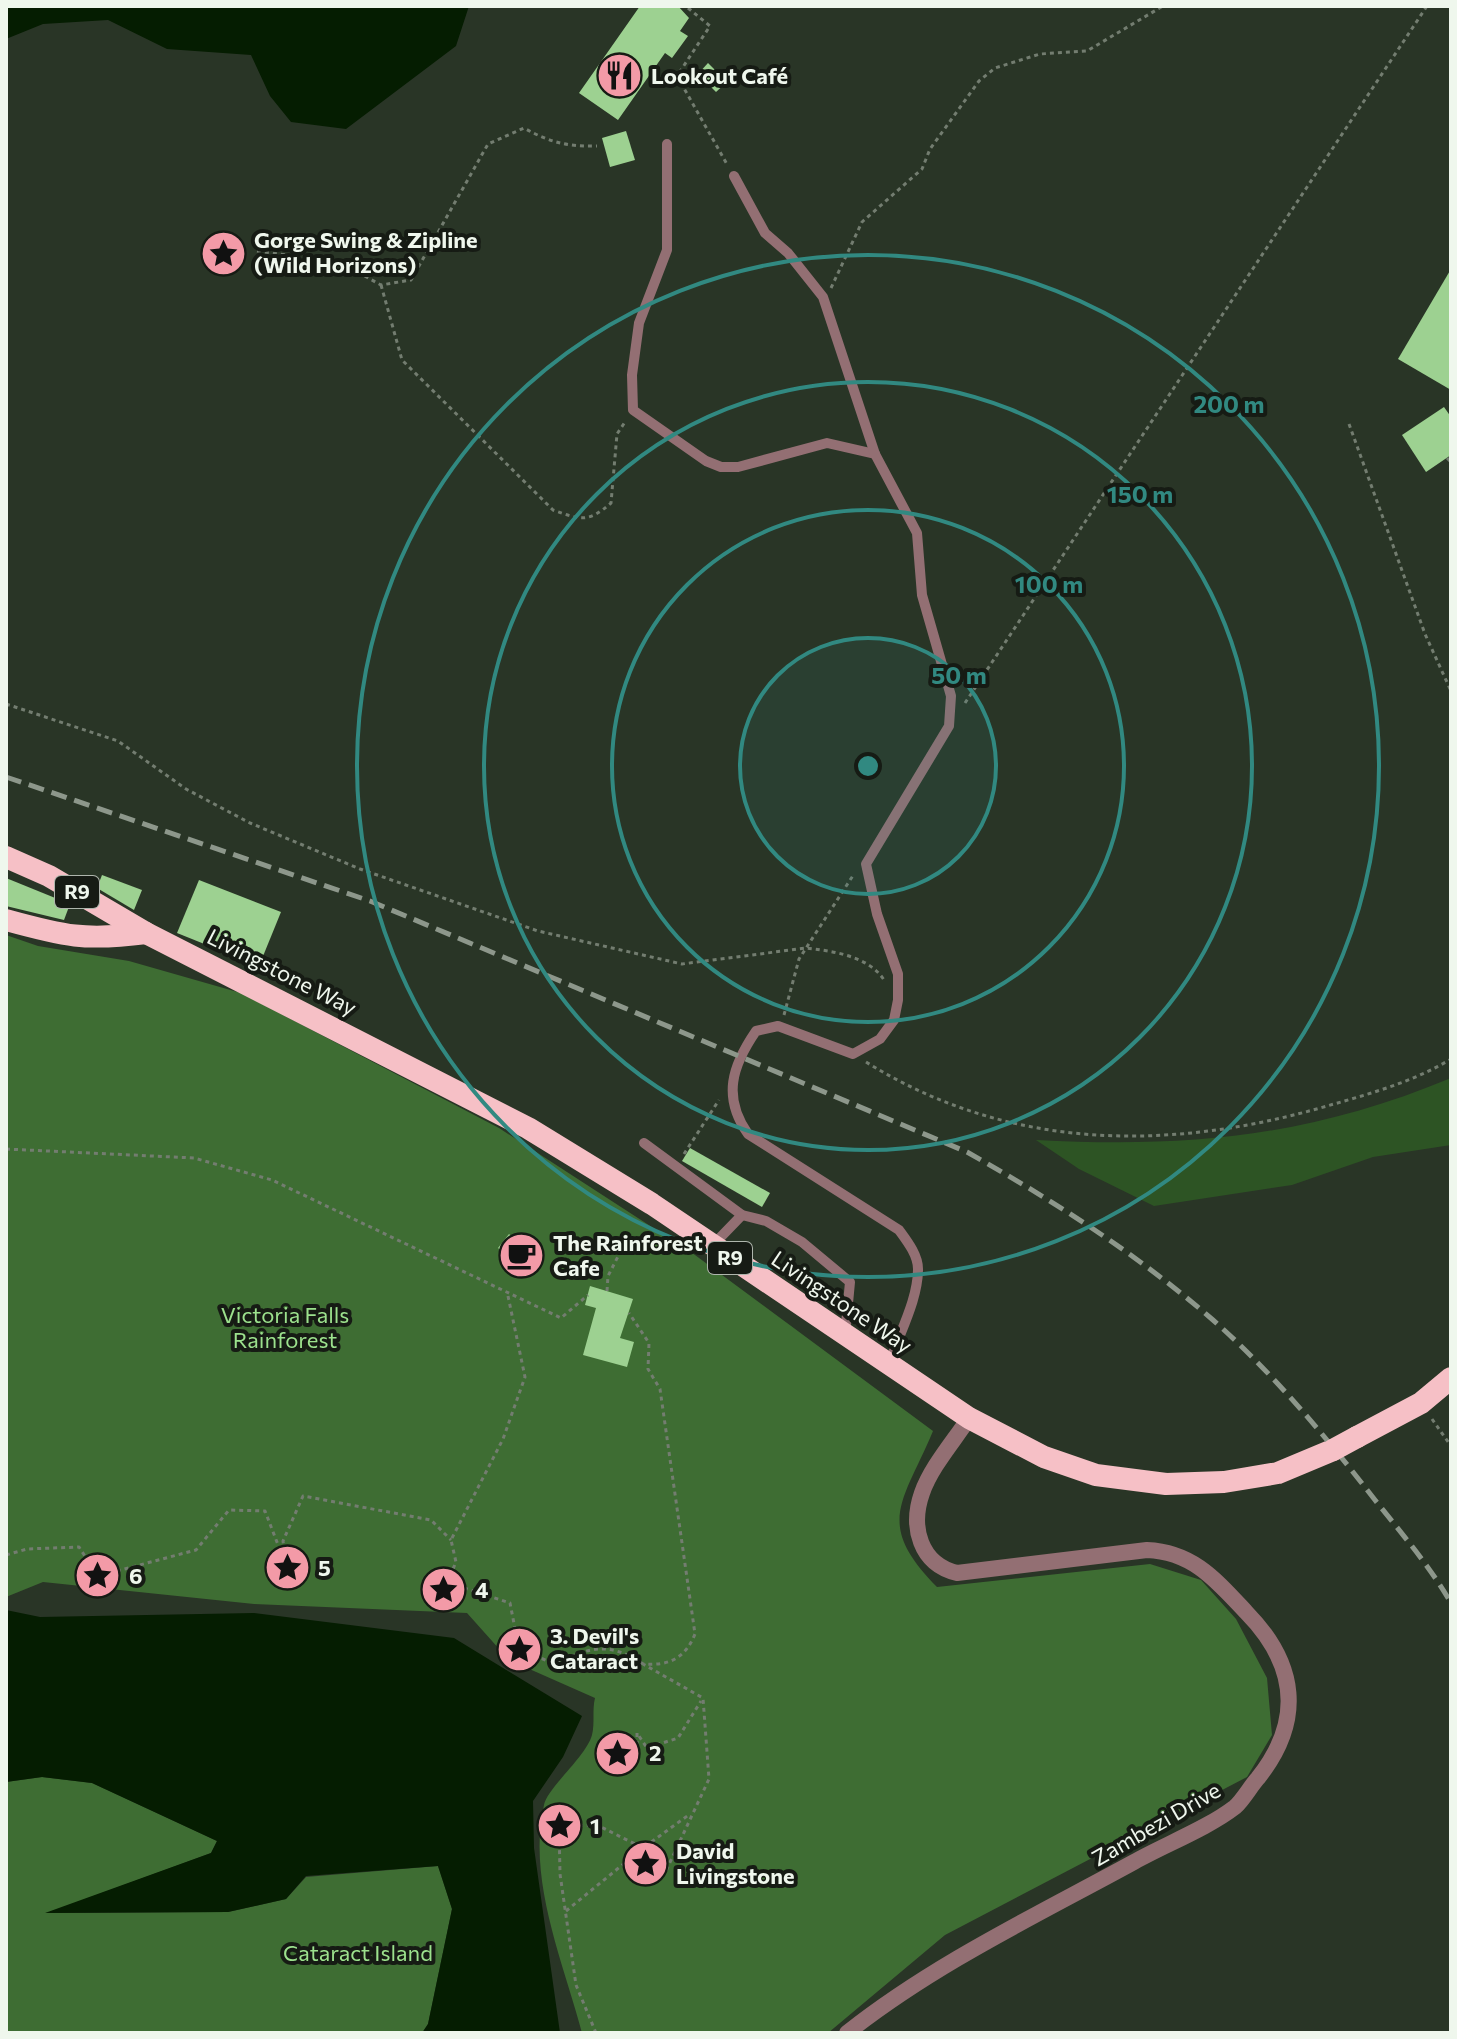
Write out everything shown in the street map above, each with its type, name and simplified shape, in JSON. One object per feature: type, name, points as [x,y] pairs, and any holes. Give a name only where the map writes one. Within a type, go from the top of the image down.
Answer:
[{"type":"highway","name":"Livingstone Way","points":[[6,857],[49,876],[146,933],[528,1128],[713,1246],[969,1418],[1044,1457],[1096,1475],[1166,1484],[1224,1482],[1278,1473],[1333,1450],[1421,1403],[1451,1378]]},
{"type":"highway","name":"R9","points":[[6,920],[69,937],[101,939],[146,933]]},
{"type":"street","name":"Zambezi Drive","points":[[847,2033],[958,1959],[1235,1806],[1269,1764],[1286,1733],[1290,1694],[1278,1654],[1258,1624],[1224,1588],[1190,1560],[1172,1551],[1147,1550],[957,1573],[935,1566],[922,1547],[918,1514],[922,1492],[969,1418]]},
{"type":"lane","points":[[667,144],[667,250],[639,323],[632,375],[633,410],[706,461],[721,467],[738,467],[827,443],[875,454]]},
{"type":"lane","points":[[734,176],[765,233],[788,253],[823,297],[875,454],[917,533],[922,595],[951,696],[949,726],[866,864],[877,914],[898,974],[894,1020],[880,1039],[853,1054],[778,1026],[756,1031],[739,1056],[733,1076],[731,1098],[737,1118],[748,1134],[899,1230],[912,1248],[918,1268],[911,1304],[889,1365]]},
{"type":"lane","points":[[644,1143],[742,1215],[766,1221],[802,1242],[850,1282],[845,1337]]},
{"type":"lane","points":[[713,1246],[742,1215]]},
{"type":"path","points":[[823,297],[837,281],[862,222],[922,169],[930,149],[979,81],[995,68],[1040,54],[1087,51],[1163,6]]},
{"type":"path","points":[[949,726],[1427,6]]},
{"type":"path","points":[[688,8],[710,26],[677,76],[734,176]]},
{"type":"path","points":[[257,251],[339,262],[381,285],[411,280],[488,144],[524,128],[549,142],[571,147],[597,146]]},
{"type":"path","points":[[381,285],[402,360],[553,510],[577,519],[594,517],[611,503],[617,434],[633,410]]},
{"type":"path","points":[[1349,424],[1425,634],[1451,691]]},
{"type":"path","points":[[6,704],[118,741],[186,789],[250,823],[360,869],[538,931],[682,964],[806,948],[854,958],[879,972],[898,1000]]},
{"type":"path","points":[[778,1026],[789,1005],[799,959],[855,873],[866,864]]},
{"type":"path","points":[[853,1054],[887,1076],[966,1111],[1078,1136],[1167,1138],[1273,1121],[1389,1088],[1451,1059]]},
{"type":"path","points":[[675,1168],[733,1076]]},
{"type":"path","points":[[6,1149],[194,1158],[272,1180],[508,1296],[561,1318],[588,1295]]},
{"type":"path","points":[[607,1291],[608,1276],[629,1235]]},
{"type":"path","points":[[451,1540],[503,1439],[525,1377],[508,1296]]},
{"type":"path","points":[[629,1313],[649,1343],[648,1369],[660,1389],[695,1634],[688,1651],[664,1665],[643,1664]]},
{"type":"path","points":[[1421,1403],[1451,1446]]},
{"type":"path","points":[[6,1555],[27,1549],[79,1547],[98,1576],[196,1550],[229,1510],[265,1511],[287,1568],[283,1541],[303,1496],[431,1520],[451,1540],[456,1562],[444,1590],[458,1586],[510,1603],[519,1649],[555,1664],[588,1648],[623,1651],[703,1698]]},
{"type":"path","points":[[618,1753],[619,1739],[637,1755],[637,1733],[647,1748],[678,1738],[703,1698]]},
{"type":"path","points":[[596,2033],[576,1985],[560,1874],[559,1826],[597,1825],[643,1848],[665,1873],[709,1779],[703,1698]]},
{"type":"path","points":[[566,1911],[643,1848],[694,1812]]},
{"type":"green space","name":"Victoria Falls Rainforest","points":[[6,935],[38,946],[129,961],[241,993],[499,1128],[695,1255],[933,1431],[904,1495],[900,1528],[906,1546],[937,1587],[1150,1564],[1201,1580],[1236,1619],[1267,1678],[1272,1735],[1247,1777],[945,1935],[828,2033],[582,2033],[550,1920],[540,1862],[540,1833],[547,1798],[592,1735],[595,1698],[509,1660],[467,1613],[254,1604],[43,1582],[6,1597]]},
{"type":"green space","points":[[1451,1078],[1451,1145],[1373,1157],[1292,1185],[1154,1206],[1079,1169],[1036,1140],[1145,1142],[1247,1134],[1348,1114]]},
{"type":"green space","name":"Cataract Island","points":[[42,1777],[92,1783],[217,1841],[211,1853],[48,1913],[228,1912],[286,1899],[306,1877],[438,1866],[452,1909],[428,2024],[422,2033],[6,2033],[6,1782]]},
{"type":"shaded area","points":[[6,6],[469,6],[456,46],[346,129],[291,122],[270,96],[251,55],[167,49],[108,20],[43,24],[6,39]]},
{"type":"shaded area","points":[[6,1610],[40,1617],[254,1613],[454,1638],[582,1716],[563,1757],[533,1801],[534,1848],[560,2033],[422,2033],[428,2024],[452,1909],[438,1866],[306,1876],[286,1899],[228,1912],[45,1913],[211,1853],[217,1841],[92,1783],[42,1777],[6,1782]]},
{"type":"building","name":"Lookout Café","points":[[640,6],[678,6],[689,18],[680,31],[688,36],[672,58],[665,53],[618,120],[579,93]]},
{"type":"building","points":[[708,63],[727,82],[716,92],[698,74]]},
{"type":"building","points":[[626,131],[635,160],[610,167],[602,138]]},
{"type":"building","points":[[1451,269],[1451,390],[1398,359]]},
{"type":"building","points":[[1444,407],[1451,417],[1451,455],[1426,472],[1402,435]]},
{"type":"building","points":[[102,875],[142,890],[134,910],[97,888]]},
{"type":"building","points":[[6,878],[70,904],[64,920],[6,906]]},
{"type":"building","points":[[199,880],[281,912],[259,966],[177,933]]},
{"type":"building","points":[[690,1148],[770,1193],[762,1207],[682,1161]]},
{"type":"building","points":[[509,1234],[541,1260],[530,1273],[498,1248]]},
{"type":"building","points":[[590,1286],[633,1299],[620,1338],[634,1342],[627,1367],[583,1355],[596,1308],[585,1305]]},
{"type":"railway","points":[[6,777],[370,901],[967,1152],[1063,1209],[1125,1251],[1235,1340],[1298,1406],[1337,1453],[1415,1550],[1451,1603]]},
{"type":"place","name":"Lookout Café","points":[[620,76]]},
{"type":"place","name":"Gorge Swing & Zipline (Wild Horizons)","points":[[223,253]]},
{"type":"place","name":"The Rainforest Cafe","points":[[522,1256]]},
{"type":"place","name":"5","points":[[287,1568]]},
{"type":"place","name":"6","points":[[98,1576]]},
{"type":"place","name":"4","points":[[444,1590]]},
{"type":"place","name":"3. Devil's Cataract","points":[[519,1649]]},
{"type":"place","name":"2","points":[[618,1753]]},
{"type":"place","name":"1","points":[[559,1826]]},
{"type":"place","name":"David Livingstone","points":[[645,1864]]}]
